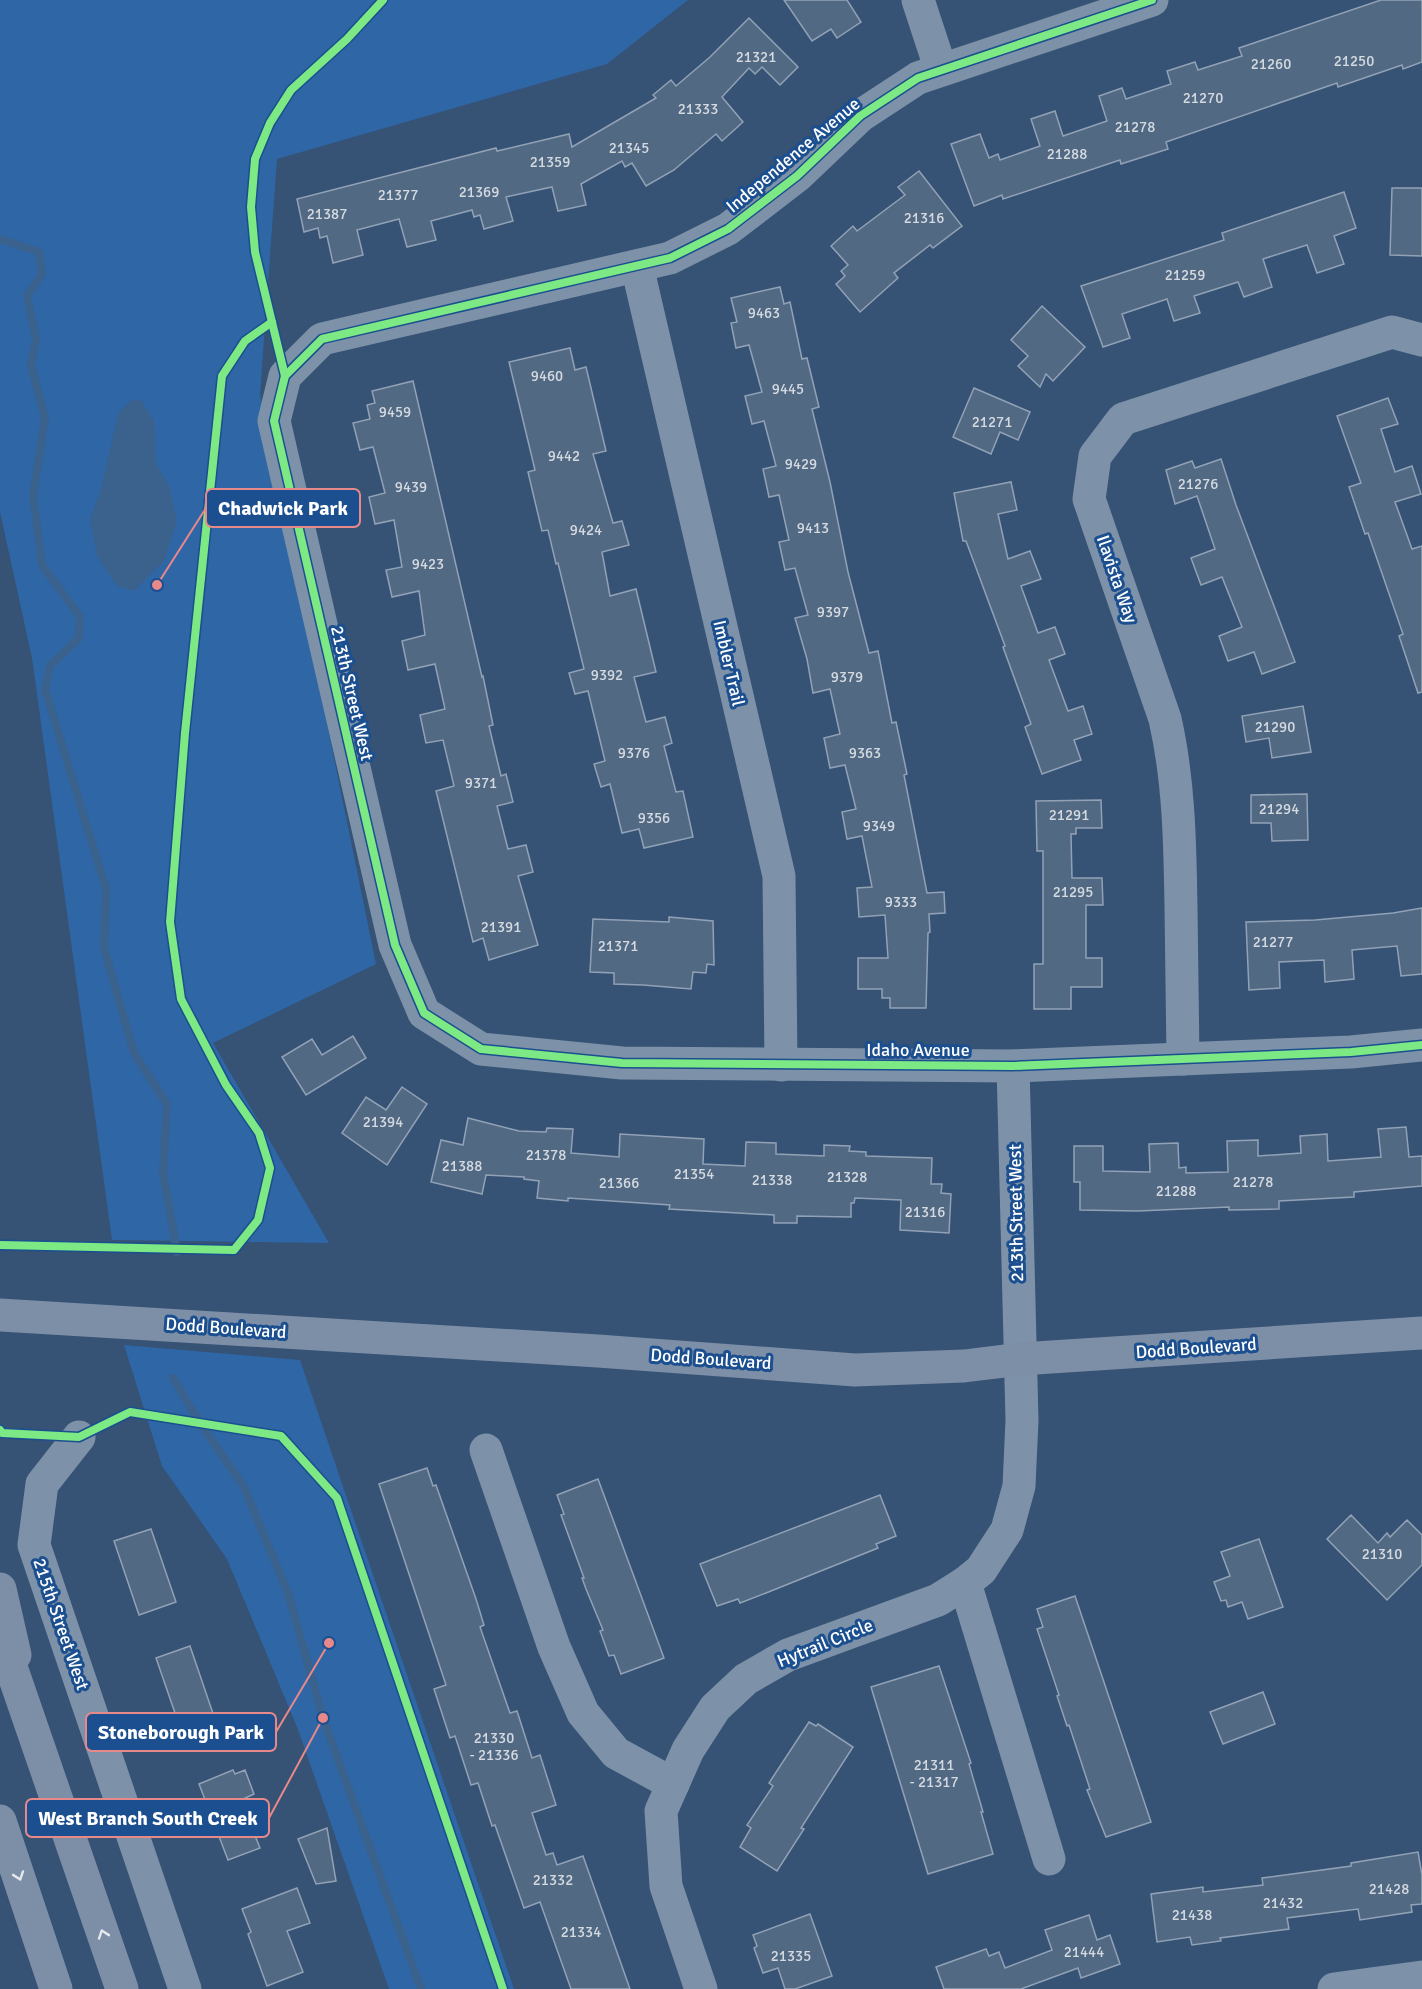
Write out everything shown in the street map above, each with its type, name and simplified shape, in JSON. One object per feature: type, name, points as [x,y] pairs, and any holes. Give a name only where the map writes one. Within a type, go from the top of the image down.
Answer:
[{"type":"main road","name":"Dodd Boulevard","points":[[0,1315],[598,1351],[855,1370],[964,1366],[1020,1359],[1422,1333]]},
{"type":"main road","points":[[0,1589],[29,1722]]},
{"type":"main road","points":[[0,1635],[122,1989]]},
{"type":"main road","points":[[0,1821],[56,1989]]},
{"type":"street","points":[[918,0],[941,70]]},
{"type":"street","name":"Independence Avenue","points":[[285,376],[322,339],[670,258],[728,230],[797,176],[860,116],[918,78],[1152,0]]},
{"type":"street","name":"Imbler Trail","points":[[637,266],[779,876],[781,1065]]},
{"type":"street","name":"Ilavista Way","points":[[1183,1059],[1180,839],[1172,748],[1165,719],[1089,499],[1095,456],[1124,419],[1392,332],[1422,340]]},
{"type":"street","name":"213th Street West","points":[[285,376],[274,421],[395,945],[424,1012]]},
{"type":"street","name":"Idaho Avenue","points":[[424,1012],[481,1049],[622,1063],[1012,1066],[1351,1052],[1422,1045]]},
{"type":"street","name":"213th Street West","points":[[1012,1066],[1020,1359]]},
{"type":"street","name":"Hytrail Circle","points":[[701,1989],[666,1886],[661,1811],[688,1750],[715,1708],[746,1679],[788,1655],[938,1600],[981,1570],[1007,1530],[1018,1486],[1022,1420],[1020,1359]]},
{"type":"street","name":"215th Street West","points":[[79,1437],[42,1484],[34,1545],[185,1989]]},
{"type":"street","points":[[486,1450],[554,1647],[583,1713],[616,1753],[673,1784]]},
{"type":"street","points":[[965,1583],[1049,1859]]},
{"type":"street","points":[[1334,1989],[1422,1977]]},
{"type":"shaded area","points":[[0,0],[688,0],[607,64],[277,159],[260,395],[376,964],[213,1043],[329,1243],[112,1240],[32,658],[0,512]]},
{"type":"shaded area","points":[[132,400],[141,400],[154,421],[156,464],[169,486],[177,520],[164,561],[134,591],[117,586],[97,556],[90,520],[100,492],[119,412]]},
{"type":"shaded area","points":[[124,1345],[300,1360],[514,1989],[389,1989],[297,1727],[227,1559],[162,1466]]},
{"type":"building","points":[[784,0],[847,0],[861,22],[837,38],[831,29],[812,41]]},
{"type":"building","points":[[1381,0],[1422,0],[1422,62],[1403,69],[1402,65],[1338,87],[1337,83],[1166,142],[1168,149],[1121,164],[1120,160],[1003,199],[1002,195],[974,206],[951,144],[980,134],[989,158],[998,154],[1000,160],[1040,146],[1031,119],[1055,111],[1063,136],[1107,121],[1099,96],[1122,88],[1126,99],[1171,84],[1167,71],[1195,62],[1198,70],[1242,56],[1239,48]]},
{"type":"building","points":[[749,18],[798,67],[780,85],[762,67],[755,74],[749,68],[722,97],[743,122],[722,141],[716,134],[674,170],[646,186],[632,163],[625,167],[622,161],[581,184],[586,205],[558,211],[552,187],[506,197],[513,221],[484,229],[480,215],[474,217],[472,210],[431,221],[436,240],[407,247],[399,219],[357,230],[363,255],[333,263],[327,236],[320,238],[318,228],[304,232],[297,199],[496,148],[497,151],[569,134],[572,147],[656,98],[653,95],[671,80],[676,86],[710,57]]},
{"type":"building","points":[[919,171],[962,226],[933,248],[930,245],[894,273],[898,278],[860,312],[836,284],[845,276],[841,271],[848,265],[831,246],[853,226],[857,231],[905,195],[898,187]]},
{"type":"building","points":[[1392,188],[1422,188],[1422,256],[1390,255]]},
{"type":"building","points":[[1344,192],[1356,228],[1334,236],[1344,264],[1317,273],[1307,245],[1263,259],[1272,287],[1244,297],[1238,282],[1194,296],[1200,313],[1174,321],[1167,299],[1122,314],[1130,338],[1103,347],[1081,286],[1224,240],[1222,233]]},
{"type":"building","points":[[780,287],[784,304],[790,302],[802,359],[807,358],[819,407],[812,409],[830,482],[848,572],[869,653],[878,651],[892,723],[896,722],[927,893],[944,892],[945,913],[929,914],[926,1008],[890,1008],[890,998],[882,998],[882,989],[858,989],[858,958],[888,958],[885,915],[859,917],[857,888],[872,887],[862,836],[847,839],[842,812],[856,809],[845,765],[830,768],[824,738],[840,734],[830,689],[813,693],[807,659],[795,618],[808,615],[795,568],[785,570],[779,542],[789,540],[779,495],[769,497],[763,469],[776,466],[764,421],[752,424],[745,396],[762,392],[749,345],[736,348],[731,323],[737,322],[731,298]]},
{"type":"building","points":[[1042,306],[1085,347],[1053,381],[1046,374],[1040,387],[1018,366],[1028,356],[1011,340]]},
{"type":"building","points":[[570,348],[575,370],[586,367],[606,451],[593,454],[613,523],[622,521],[629,545],[602,552],[610,596],[636,589],[656,672],[634,677],[646,722],[665,717],[672,743],[664,746],[676,792],[683,791],[693,837],[644,848],[639,829],[622,833],[610,784],[601,787],[594,764],[605,761],[588,691],[575,694],[569,673],[584,669],[548,530],[542,531],[528,472],[535,470],[509,362]]},
{"type":"building","points":[[413,381],[483,676],[493,725],[489,726],[501,776],[506,774],[513,802],[497,806],[508,849],[526,845],[533,872],[518,876],[538,945],[489,960],[483,938],[473,942],[436,791],[454,786],[443,740],[426,743],[420,715],[445,709],[435,664],[408,670],[402,641],[425,635],[419,591],[392,597],[386,570],[402,567],[394,520],[375,524],[369,497],[385,493],[373,447],[360,450],[353,423],[370,419],[367,405],[375,403],[372,391]]},
{"type":"building","points":[[974,388],[1030,412],[1018,440],[1000,432],[991,454],[953,437]]},
{"type":"building","points":[[1388,398],[1398,424],[1381,429],[1395,472],[1412,466],[1421,494],[1395,502],[1412,549],[1422,546],[1422,692],[1418,693],[1399,636],[1403,634],[1368,533],[1365,534],[1349,487],[1361,483],[1337,416]]},
{"type":"building","points":[[1221,459],[1295,662],[1262,674],[1254,652],[1228,661],[1219,636],[1242,627],[1222,577],[1201,585],[1191,558],[1215,549],[1197,496],[1175,504],[1166,470],[1192,461],[1195,468]]},
{"type":"building","points":[[1011,482],[1017,510],[998,514],[1008,559],[1030,551],[1041,579],[1021,586],[1038,633],[1055,627],[1065,654],[1049,660],[1068,711],[1083,706],[1092,734],[1074,740],[1081,760],[1042,774],[1025,727],[1031,724],[1003,647],[1005,646],[966,541],[963,541],[954,493]]},
{"type":"building","points":[[1303,706],[1311,752],[1272,758],[1269,738],[1246,742],[1242,716]]},
{"type":"building","points":[[1307,794],[1308,840],[1272,841],[1271,823],[1251,823],[1251,795]]},
{"type":"building","points":[[1101,800],[1102,828],[1076,828],[1076,834],[1071,834],[1072,878],[1102,878],[1103,905],[1086,905],[1086,958],[1102,958],[1102,987],[1071,987],[1071,1009],[1034,1009],[1034,964],[1043,964],[1043,851],[1037,851],[1036,801]]},
{"type":"building","points":[[1422,908],[1422,974],[1401,976],[1397,946],[1352,950],[1354,979],[1325,982],[1324,960],[1279,962],[1280,988],[1249,990],[1246,922],[1315,920]]},
{"type":"building","points":[[669,917],[713,921],[714,965],[707,964],[706,973],[693,972],[691,989],[614,984],[614,973],[590,972],[593,919],[669,922]]},
{"type":"building","points":[[353,1036],[366,1058],[306,1095],[282,1057],[312,1039],[322,1055]]},
{"type":"building","points":[[402,1087],[427,1104],[387,1165],[342,1133],[366,1097],[386,1110]]},
{"type":"building","points":[[468,1118],[519,1131],[546,1132],[547,1128],[573,1129],[571,1153],[619,1157],[620,1134],[704,1139],[703,1164],[745,1166],[746,1142],[776,1143],[776,1154],[824,1156],[824,1145],[850,1146],[849,1151],[866,1152],[866,1156],[932,1158],[931,1184],[942,1184],[941,1193],[951,1194],[949,1233],[900,1230],[901,1200],[855,1198],[854,1203],[851,1203],[851,1217],[797,1216],[797,1223],[774,1223],[774,1215],[669,1209],[670,1205],[537,1198],[539,1181],[524,1179],[524,1177],[486,1175],[482,1194],[431,1182],[441,1140],[463,1145]]},
{"type":"building","points":[[1406,1127],[1409,1157],[1422,1156],[1422,1186],[1354,1192],[1354,1197],[1279,1201],[1279,1209],[1229,1210],[1229,1207],[1138,1211],[1080,1210],[1080,1182],[1074,1182],[1074,1146],[1103,1146],[1103,1171],[1150,1172],[1149,1144],[1178,1143],[1179,1168],[1186,1167],[1186,1173],[1228,1172],[1227,1141],[1258,1140],[1258,1156],[1301,1153],[1300,1136],[1327,1134],[1328,1161],[1381,1157],[1378,1129]]},
{"type":"building","points":[[427,1468],[433,1486],[436,1485],[476,1599],[484,1625],[480,1627],[510,1713],[517,1711],[532,1758],[540,1755],[556,1805],[532,1813],[546,1855],[553,1853],[557,1865],[583,1856],[630,1989],[571,1989],[540,1902],[524,1908],[478,1783],[471,1785],[455,1736],[450,1738],[434,1689],[446,1685],[379,1484]]},
{"type":"building","points":[[598,1479],[664,1658],[621,1674],[614,1655],[609,1656],[600,1631],[603,1630],[582,1578],[584,1578],[561,1515],[564,1514],[557,1495]]},
{"type":"building","points":[[880,1495],[896,1536],[876,1544],[878,1548],[766,1593],[740,1603],[738,1599],[717,1606],[700,1564]]},
{"type":"building","points":[[1351,1515],[1378,1543],[1387,1533],[1390,1537],[1407,1520],[1422,1535],[1422,1565],[1387,1600],[1327,1539]]},
{"type":"building","points":[[151,1529],[176,1602],[139,1615],[114,1541]]},
{"type":"building","points":[[1259,1539],[1283,1607],[1248,1619],[1242,1602],[1228,1607],[1226,1600],[1221,1601],[1214,1582],[1230,1576],[1221,1552]]},
{"type":"building","points":[[1075,1596],[1151,1822],[1106,1837],[1087,1790],[1090,1789],[1057,1696],[1059,1695],[1037,1629],[1043,1627],[1037,1609]]},
{"type":"building","points":[[190,1646],[219,1731],[185,1742],[156,1658]]},
{"type":"building","points":[[939,1666],[971,1763],[969,1764],[993,1854],[928,1874],[871,1687]]},
{"type":"building","points":[[1263,1692],[1275,1724],[1223,1744],[1210,1712]]},
{"type":"building","points":[[809,1722],[816,1726],[818,1724],[853,1747],[801,1828],[804,1829],[777,1871],[740,1847],[751,1828],[747,1825],[773,1786],[769,1783]]},
{"type":"building","points":[[233,1770],[235,1774],[245,1770],[254,1794],[241,1800],[260,1848],[228,1860],[199,1784]]},
{"type":"building","points":[[327,1828],[336,1881],[316,1884],[298,1839]]},
{"type":"building","points":[[1418,1852],[1422,1875],[1422,1904],[1411,1905],[1412,1912],[1360,1920],[1358,1909],[1287,1918],[1289,1929],[1220,1938],[1221,1941],[1192,1945],[1190,1937],[1157,1942],[1151,1894],[1203,1887],[1203,1892],[1263,1885],[1262,1878],[1351,1866],[1351,1863]]},
{"type":"building","points":[[297,1888],[310,1923],[287,1931],[303,1972],[267,1986],[248,1934],[251,1932],[242,1909]]},
{"type":"building","points":[[810,1914],[832,1976],[795,1989],[785,1989],[778,1968],[763,1973],[754,1948],[757,1946],[753,1935]]},
{"type":"building","points":[[1089,1915],[1097,1940],[1110,1935],[1120,1964],[1081,1978],[1078,1968],[1021,1989],[944,1989],[936,1967],[986,1949],[989,1956],[999,1952],[1005,1968],[1052,1950],[1045,1930]]},
{"type":"waterway","points":[[0,239],[39,252],[42,274],[27,296],[36,339],[31,365],[45,418],[33,496],[42,565],[80,617],[79,638],[50,666],[45,689],[106,889],[104,948],[134,1053],[167,1104],[163,1173],[177,1252]]},
{"type":"waterway","points":[[173,1378],[201,1425],[243,1485],[288,1593],[323,1718],[421,1989]]},
{"type":"cycle path","points":[[383,0],[347,39],[291,90],[270,123],[255,159],[251,207],[255,252],[285,376],[274,421],[395,945],[424,1013],[481,1049],[622,1063],[1013,1066],[1351,1052],[1422,1045]]},
{"type":"cycle path","points":[[285,376],[322,339],[670,258],[728,229],[797,176],[860,116],[918,78],[1152,0]]},
{"type":"cycle path","points":[[0,1245],[234,1250],[258,1220],[270,1168],[259,1133],[226,1085],[181,999],[170,922],[185,733],[222,376],[245,341],[272,322]]},
{"type":"cycle path","points":[[0,1430],[2,1433],[79,1437],[130,1412],[281,1436],[337,1498],[503,1989]]},
{"type":"place","name":"Chadwick Park","points":[[157,585]]},
{"type":"place","name":"Stoneborough Park","points":[[329,1643]]},
{"type":"place","name":"West Branch South Creek","points":[[323,1718]]}]
